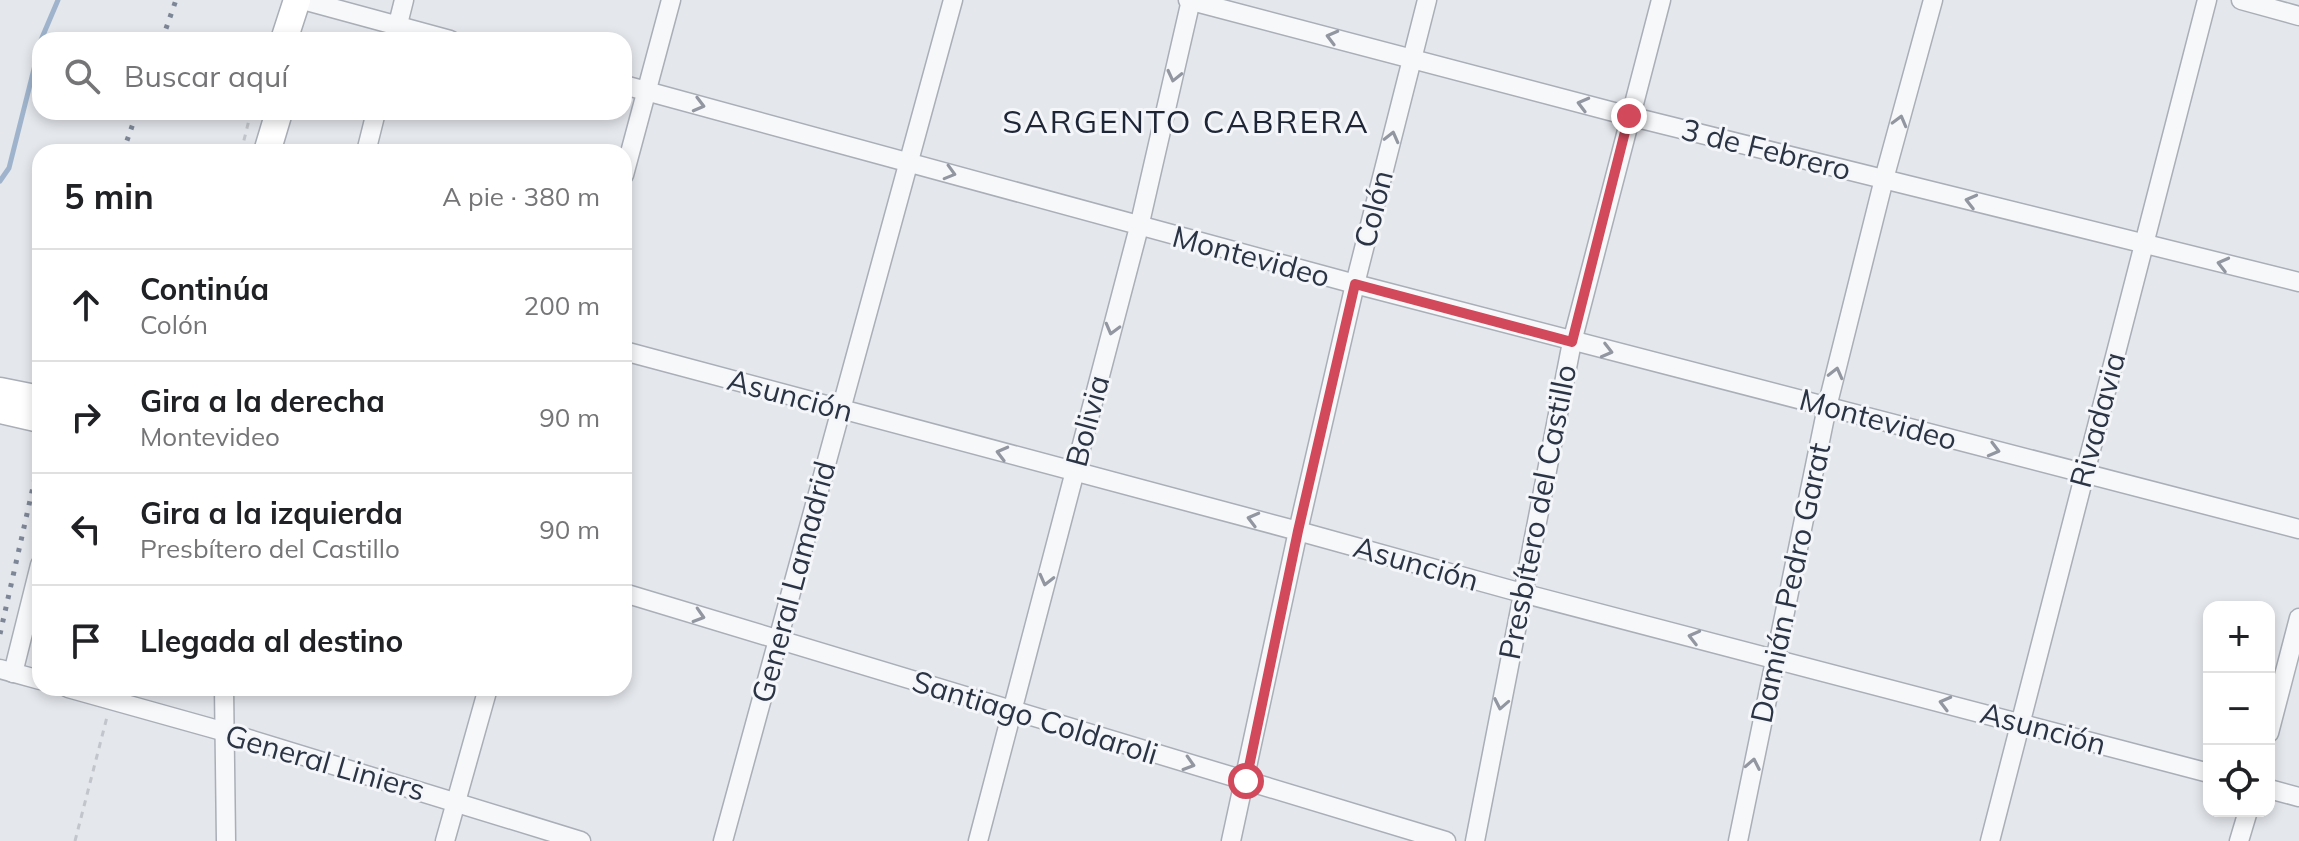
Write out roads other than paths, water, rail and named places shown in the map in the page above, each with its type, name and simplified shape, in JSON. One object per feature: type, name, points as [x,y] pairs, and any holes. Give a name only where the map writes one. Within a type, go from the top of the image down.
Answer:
[{"type":"main road","points":[[289,32],[306,1]]},
{"type":"main road","points":[[302,32],[306,1]]},
{"type":"main road","points":[[252,144],[259,120]]},
{"type":"main road","points":[[269,144],[277,120]]},
{"type":"main road","points":[[0,391],[32,397]]},
{"type":"main road","points":[[0,410],[32,417]]},
{"type":"street","points":[[395,32],[404,0]]},
{"type":"street","points":[[632,145],[671,0]]},
{"type":"street","name":"General Lamadrid","points":[[723,841],[953,0]]},
{"type":"street","name":"3 de Febrero","points":[[1190,0],[1629,116],[2299,282]]},
{"type":"street","name":"Bolivia","points":[[978,841],[1139,227],[1190,0]]},
{"type":"street","name":"Colón","points":[[1231,841],[1355,284],[1427,0]]},
{"type":"street","name":"Presbítero del Castillo","points":[[1475,841],[1572,342],[1661,0]]},
{"type":"street","name":"Damián Pedro Garat","points":[[1738,841],[1827,407],[1933,0]]},
{"type":"street","name":"Rivadavia","points":[[1990,841],[2207,0]]},
{"type":"street","points":[[2241,0],[2299,16]]},
{"type":"street","points":[[306,1],[392,32]]},
{"type":"street","name":"Montevideo","points":[[632,87],[1139,227],[1572,342],[2299,529]]},
{"type":"street","points":[[368,144],[374,120]]},
{"type":"street","name":"Asunción","points":[[632,353],[1522,593],[2203,771]]},
{"type":"street","points":[[32,591],[7,671],[32,678]]},
{"type":"street","name":"Santiago Coldaroli","points":[[632,595],[1446,841]]},
{"type":"street","points":[[2275,710],[2299,618]]},
{"type":"street","name":"General Liniers","points":[[97,696],[581,841]]},
{"type":"street","points":[[224,696],[226,841]]},
{"type":"street","points":[[445,841],[486,696]]},
{"type":"street","points":[[2275,791],[2299,797]]},
{"type":"street","points":[[2239,841],[2246,817]]},
{"type":"waterway","points":[[44,32],[58,0]]},
{"type":"waterway","points":[[0,181],[9,168],[32,77]]},
{"type":"railway","points":[[165,32],[176,0]]},
{"type":"railway","points":[[126,144],[134,120]]},
{"type":"railway","points":[[0,634],[32,492]]},
{"type":"district","name":"SARGENTO CABRERA","points":[[1186,122]]}]
